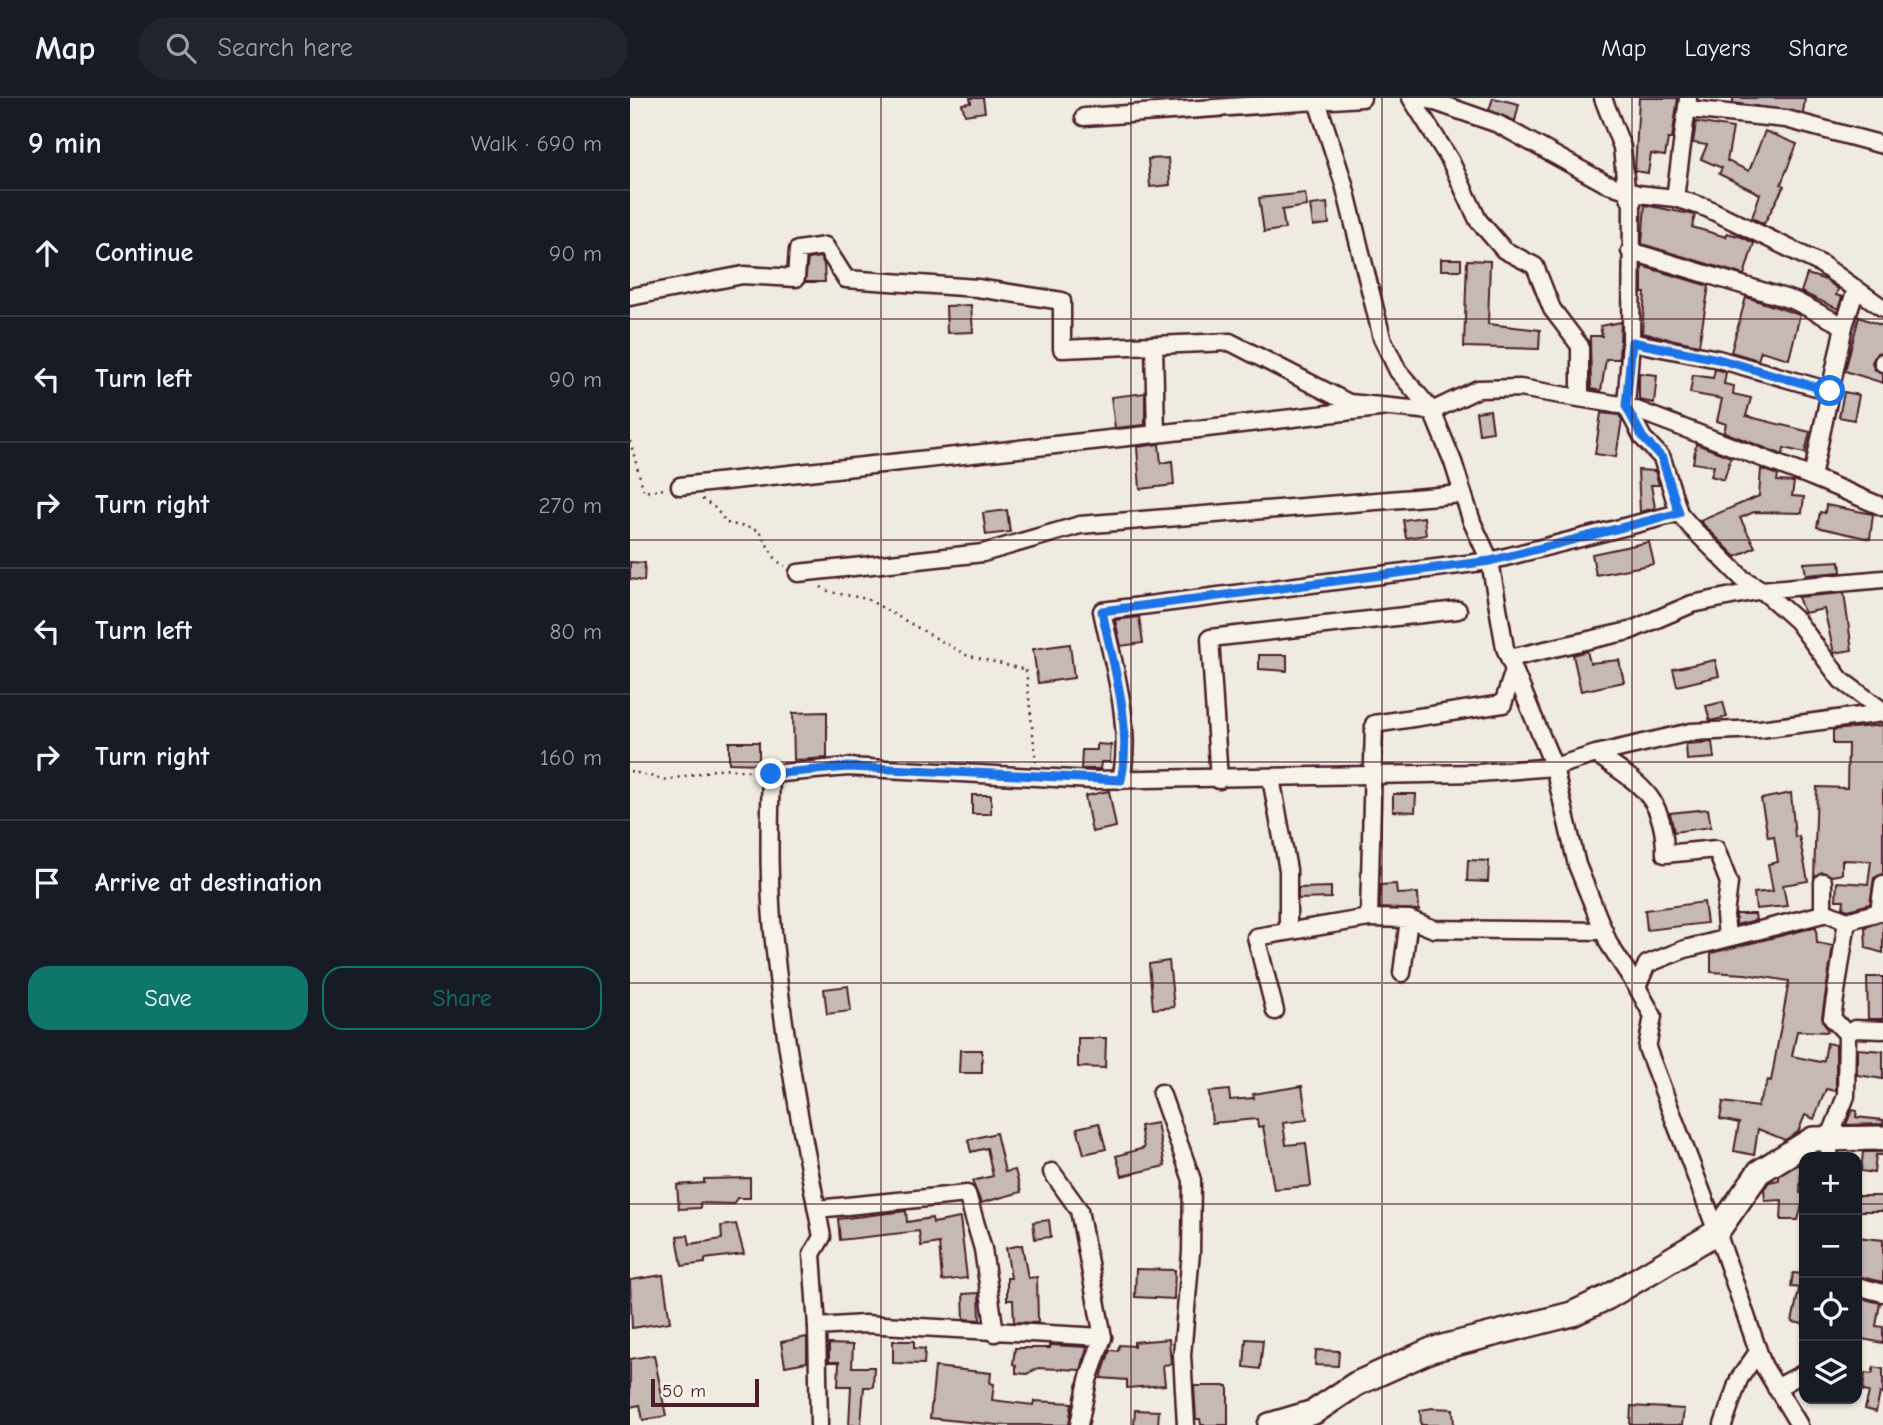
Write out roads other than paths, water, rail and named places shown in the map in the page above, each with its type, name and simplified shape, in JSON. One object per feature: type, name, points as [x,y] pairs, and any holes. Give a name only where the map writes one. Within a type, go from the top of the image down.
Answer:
[{"type":"street","points":[[1084,117],[1362,98]]},
{"type":"street","points":[[1411,98],[1450,160],[1478,220],[1504,250],[1535,266],[1552,309],[1580,346],[1580,398]]},
{"type":"street","points":[[1424,98],[1497,124],[1551,156],[1605,183],[1638,194],[1675,198],[1706,208],[1821,264],[1883,308]]},
{"type":"street","points":[[1602,98],[1622,147],[1626,189],[1632,204],[1632,342],[1626,406],[1643,438],[1662,458],[1679,513],[1743,579],[1762,590],[1797,621],[1841,680],[1883,712]]},
{"type":"street","points":[[1317,101],[1344,184],[1382,338],[1398,371],[1433,411],[1472,522],[1490,561],[1512,664],[1554,767],[1577,864],[1604,931],[1653,1016],[1647,1048],[1717,1232],[1758,1352],[1799,1425]]},
{"type":"street","points":[[1675,198],[1688,103],[1786,120],[1883,145]]},
{"type":"street","points":[[630,297],[743,275],[796,278],[798,250],[825,246],[846,279],[977,288],[1062,301],[1062,349],[1230,342],[1349,403],[1387,407],[1433,411],[1478,389],[1520,388],[1626,406],[1812,477],[1883,508]]},
{"type":"street","points":[[1630,251],[1795,301],[1844,326]]},
{"type":"street","points":[[1812,477],[1844,326],[1856,289]]},
{"type":"street","points":[[1632,342],[1718,359],[1830,391]]},
{"type":"street","points":[[1154,345],[1156,434]]},
{"type":"street","points":[[680,486],[1387,407]]},
{"type":"street","points":[[798,573],[983,553],[1080,525],[1463,494]]},
{"type":"street","points":[[1121,780],[1125,763],[1124,716],[1102,611],[1490,561],[1679,513]]},
{"type":"street","points":[[1512,664],[1629,631],[1692,604],[1762,590],[1883,579]]},
{"type":"street","points":[[1219,780],[1210,638],[1458,610]]},
{"type":"street","points":[[1369,918],[1374,724],[1503,704],[1512,664]]},
{"type":"street","points":[[819,1425],[812,1254],[822,1237],[798,1111],[775,950],[769,845],[771,774],[848,767],[1121,780],[1479,773],[1554,767],[1596,754],[1691,732],[1760,729],[1883,712]]},
{"type":"street","points":[[1596,754],[1632,778],[1657,805],[1665,831],[1664,855],[1716,849],[1730,883],[1725,915],[1727,937]]},
{"type":"street","points":[[1271,778],[1288,870],[1288,931]]},
{"type":"street","points":[[1823,914],[1824,882]]},
{"type":"street","points":[[1637,987],[1647,964],[1727,937],[1823,914],[1847,921],[1881,912],[1883,884]]},
{"type":"street","points":[[1275,1011],[1256,937],[1369,918],[1409,919],[1434,929],[1604,931]]},
{"type":"street","points":[[1402,973],[1409,919]]},
{"type":"street","points":[[1829,1147],[1846,1096],[1847,1034],[1832,1018],[1847,921]]},
{"type":"street","points":[[1847,1034],[1855,1029],[1883,1030]]},
{"type":"street","points":[[1161,1094],[1192,1180],[1191,1252],[1182,1355],[1186,1425]]},
{"type":"street","points":[[1284,1423],[1314,1412],[1356,1384],[1431,1350],[1572,1314],[1608,1297],[1717,1232],[1759,1172],[1813,1139],[1829,1147],[1883,1138]]},
{"type":"street","points":[[1052,1172],[1079,1210],[1103,1337],[1088,1380],[1079,1425]]},
{"type":"street","points":[[817,1209],[967,1194],[983,1249],[995,1333]]},
{"type":"street","points":[[1862,1287],[1883,1293]]},
{"type":"street","points":[[817,1327],[864,1324],[1103,1337]]},
{"type":"street","points":[[1723,1425],[1739,1379],[1758,1352]]},
{"type":"street","points":[[1776,1388],[1799,1376]]}]
